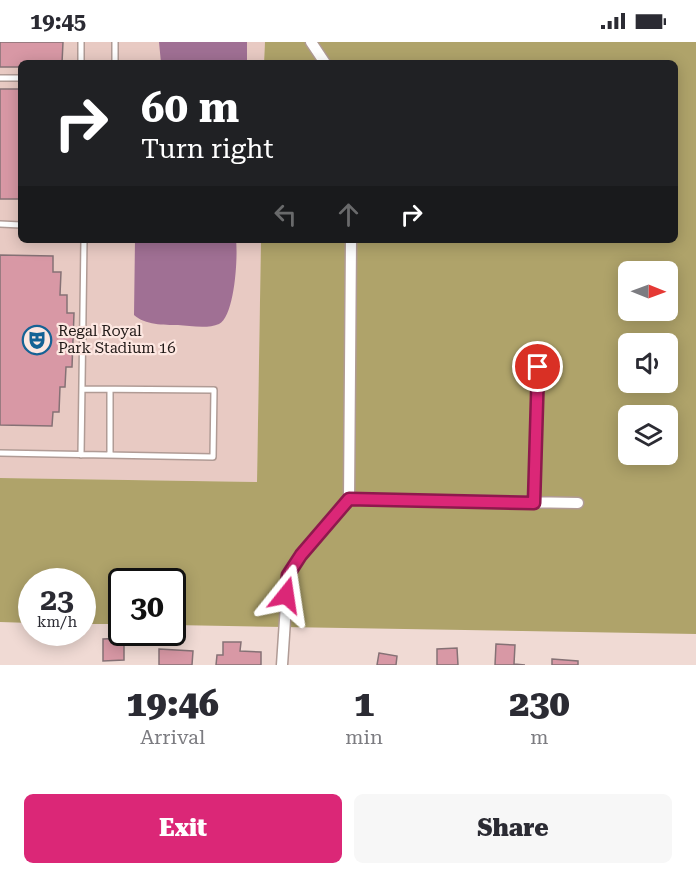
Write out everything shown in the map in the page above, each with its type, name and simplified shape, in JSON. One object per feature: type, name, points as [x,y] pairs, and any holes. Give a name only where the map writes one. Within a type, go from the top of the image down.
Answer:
[{"type":"street","points":[[311,42],[323,60]]},
{"type":"street","points":[[282,665],[288,575],[301,555],[349,499],[351,243]]},
{"type":"street","points":[[534,503],[538,367]]},
{"type":"street","points":[[349,499],[578,503]]},
{"type":"lane","points":[[81,42],[81,60]]},
{"type":"lane","points":[[115,42],[115,60]]},
{"type":"lane","points":[[0,78],[18,78]]},
{"type":"lane","points":[[0,224],[18,225]]},
{"type":"lane","points":[[81,455],[84,243]]},
{"type":"lane","points":[[0,453],[213,457],[214,390],[82,389]]},
{"type":"lane","points":[[110,391],[110,455]]},
{"type":"shaded area","points":[[0,42],[265,42],[264,60],[18,60],[18,243],[261,243],[257,482],[0,478]]},
{"type":"shaded area","points":[[159,42],[247,42],[247,60],[161,60]]},
{"type":"shaded area","points":[[265,42],[696,42],[696,634],[186,625],[186,568],[108,568],[108,624],[96,624],[96,568],[18,568],[18,623],[0,622],[0,478],[257,482],[261,243],[678,243],[678,60],[264,60]]},
{"type":"shaded area","points":[[135,243],[236,243],[232,298],[229,310],[219,324],[199,327],[155,324],[134,315]]},
{"type":"building","points":[[0,42],[63,42],[62,60],[18,60],[18,67],[0,67]]},
{"type":"building","points":[[0,89],[18,89],[18,199],[0,199]]},
{"type":"building","name":"Regal Royal Park Stadium 16","points":[[0,255],[53,256],[53,272],[61,272],[60,295],[67,295],[67,313],[74,313],[72,367],[66,367],[65,387],[60,387],[59,412],[53,412],[52,426],[0,425]]},
{"type":"building","points":[[103,639],[108,639],[108,646],[124,646],[124,660],[103,661]]},
{"type":"building","points":[[223,642],[241,642],[240,651],[261,652],[261,665],[216,665],[217,655],[223,655]]},
{"type":"building","points":[[496,644],[515,645],[514,664],[525,665],[495,665]]},
{"type":"building","points":[[457,648],[458,665],[437,665],[437,649]]},
{"type":"building","points":[[159,649],[193,651],[192,665],[159,665]]},
{"type":"building","points":[[379,653],[397,656],[396,665],[377,665]]},
{"type":"building","points":[[552,659],[578,661],[578,665],[552,665]]},
{"type":"place","name":"Regal Royal Park Stadium 16","points":[[37,340]]},
{"type":"route","points":[[286,595],[288,575],[301,555],[349,499],[534,503],[538,367]]}]
